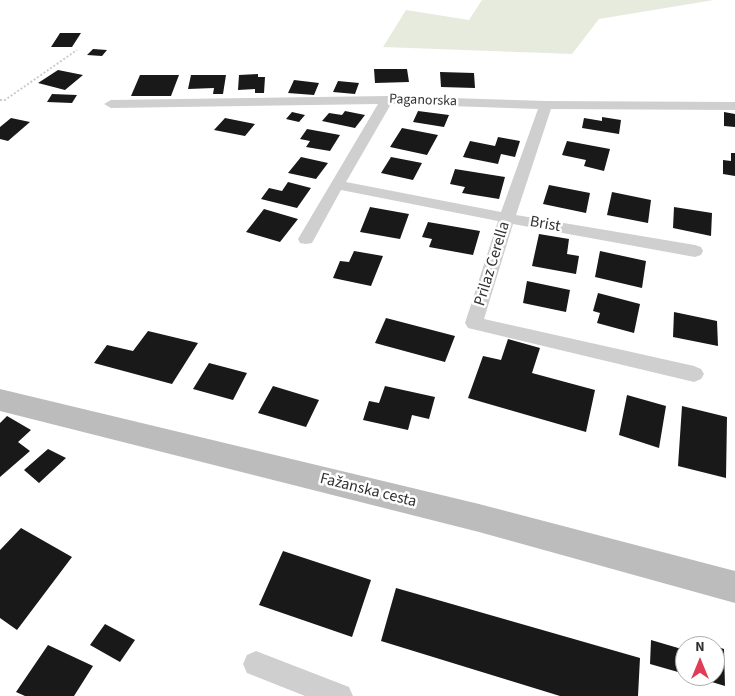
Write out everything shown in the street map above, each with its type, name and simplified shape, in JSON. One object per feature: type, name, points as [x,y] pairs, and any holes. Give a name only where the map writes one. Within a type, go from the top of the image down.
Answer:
[{"type":"main road","name":"Fažanska cesta","points":[[0,400],[480,518],[735,587]]},
{"type":"street","name":"Paganorska","points":[[110,104],[387,100],[546,105],[735,106]]},
{"type":"street","points":[[306,239],[387,100]]},
{"type":"street","name":"Prilaz Cerella","points":[[546,105],[507,218],[474,323],[694,374]]},
{"type":"street","name":"Brist","points":[[337,185],[507,218],[695,251]]},
{"type":"street","points":[[256,664],[341,696]]},
{"type":"path","points":[[0,100],[5,100],[76,50]]},
{"type":"shaded area","points":[[482,0],[714,0],[599,19],[572,54],[383,47],[406,10],[469,20]]},
{"type":"building","points":[[60,33],[81,33],[72,47],[51,47]]},
{"type":"building","points":[[93,49],[107,50],[102,56],[87,55]]},
{"type":"building","points":[[374,69],[407,69],[409,82],[375,83]]},
{"type":"building","points":[[58,70],[83,75],[65,90],[38,83]]},
{"type":"building","points":[[440,72],[474,73],[475,88],[441,87]]},
{"type":"building","points":[[258,74],[258,77],[265,77],[264,93],[255,93],[255,89],[238,90],[239,75]]},
{"type":"building","points":[[140,75],[179,75],[171,96],[131,96]]},
{"type":"building","points":[[191,75],[226,75],[223,94],[213,94],[214,88],[188,89]]},
{"type":"building","points":[[294,80],[319,83],[314,95],[288,93]]},
{"type":"building","points":[[338,81],[359,83],[355,94],[333,92]]},
{"type":"building","points":[[52,94],[77,95],[72,103],[47,102]]},
{"type":"building","points":[[345,111],[365,115],[355,128],[322,121],[329,113],[342,115]]},
{"type":"building","points":[[418,111],[449,115],[444,127],[413,122]]},
{"type":"building","points":[[292,112],[305,115],[299,122],[286,119]]},
{"type":"building","points":[[724,112],[735,114],[735,127],[724,126]]},
{"type":"building","points":[[602,117],[621,120],[619,134],[582,128],[584,118],[602,121]]},
{"type":"building","points":[[11,118],[30,122],[8,141],[0,139],[0,127]]},
{"type":"building","points":[[225,118],[255,124],[245,136],[214,130]]},
{"type":"building","points":[[402,128],[438,135],[427,155],[390,147]]},
{"type":"building","points":[[307,129],[340,135],[330,151],[306,147],[310,141],[300,139]]},
{"type":"building","points":[[498,137],[520,141],[515,157],[501,154],[498,164],[463,157],[470,141],[495,146]]},
{"type":"building","points":[[567,141],[610,149],[604,171],[584,166],[586,160],[562,155]]},
{"type":"building","points":[[731,153],[735,153],[735,176],[723,174],[723,160],[731,161]]},
{"type":"building","points":[[301,157],[328,163],[316,179],[288,173]]},
{"type":"building","points":[[391,157],[422,163],[413,180],[381,173]]},
{"type":"building","points":[[455,169],[505,177],[499,199],[462,193],[465,187],[450,184]]},
{"type":"building","points":[[288,182],[311,188],[297,208],[261,199],[269,188],[282,191]]},
{"type":"building","points":[[549,185],[590,193],[586,213],[543,204]]},
{"type":"building","points":[[612,192],[651,200],[648,223],[607,215]]},
{"type":"building","points":[[370,207],[409,214],[400,239],[360,232]]},
{"type":"building","points":[[674,207],[712,213],[711,236],[673,228]]},
{"type":"building","points":[[264,209],[298,219],[280,242],[246,232]]},
{"type":"building","points":[[428,222],[480,231],[473,255],[429,247],[432,239],[422,237]]},
{"type":"building","points":[[539,234],[569,239],[567,254],[579,256],[576,274],[532,266]]},
{"type":"building","points":[[354,251],[383,256],[371,286],[333,278],[340,261],[349,262]]},
{"type":"building","points":[[600,251],[646,261],[642,288],[595,277]]},
{"type":"building","points":[[527,281],[570,290],[566,312],[523,303]]},
{"type":"building","points":[[598,293],[640,304],[634,333],[597,323],[600,313],[593,311]]},
{"type":"building","points":[[674,312],[717,321],[718,346],[673,337]]},
{"type":"building","points":[[386,318],[455,336],[445,362],[375,343]]},
{"type":"building","points":[[148,331],[198,343],[172,384],[94,363],[107,345],[133,351]]},
{"type":"building","points":[[508,339],[540,348],[532,373],[595,390],[586,432],[468,398],[483,356],[501,360]]},
{"type":"building","points":[[209,363],[247,373],[233,400],[193,389]]},
{"type":"building","points":[[273,386],[319,400],[306,427],[258,413]]},
{"type":"building","points":[[385,386],[435,397],[429,419],[412,415],[408,430],[363,420],[369,401],[379,403]]},
{"type":"building","points":[[627,395],[666,406],[659,448],[619,435]]},
{"type":"building","points":[[682,406],[727,417],[726,478],[678,466]]},
{"type":"building","points":[[7,416],[31,430],[18,442],[30,451],[0,477],[0,423]]},
{"type":"building","points":[[48,449],[66,458],[39,483],[24,470]]},
{"type":"building","points":[[21,528],[72,557],[17,630],[0,618],[0,550]]},
{"type":"building","points":[[283,551],[371,580],[352,637],[259,605]]},
{"type":"building","points":[[396,588],[640,658],[638,696],[560,696],[381,641]]},
{"type":"building","points":[[105,624],[135,640],[120,662],[90,645]]},
{"type":"building","points":[[651,640],[675,647],[675,671],[650,664]]},
{"type":"building","points":[[48,645],[93,666],[74,696],[25,696],[16,692]]}]
